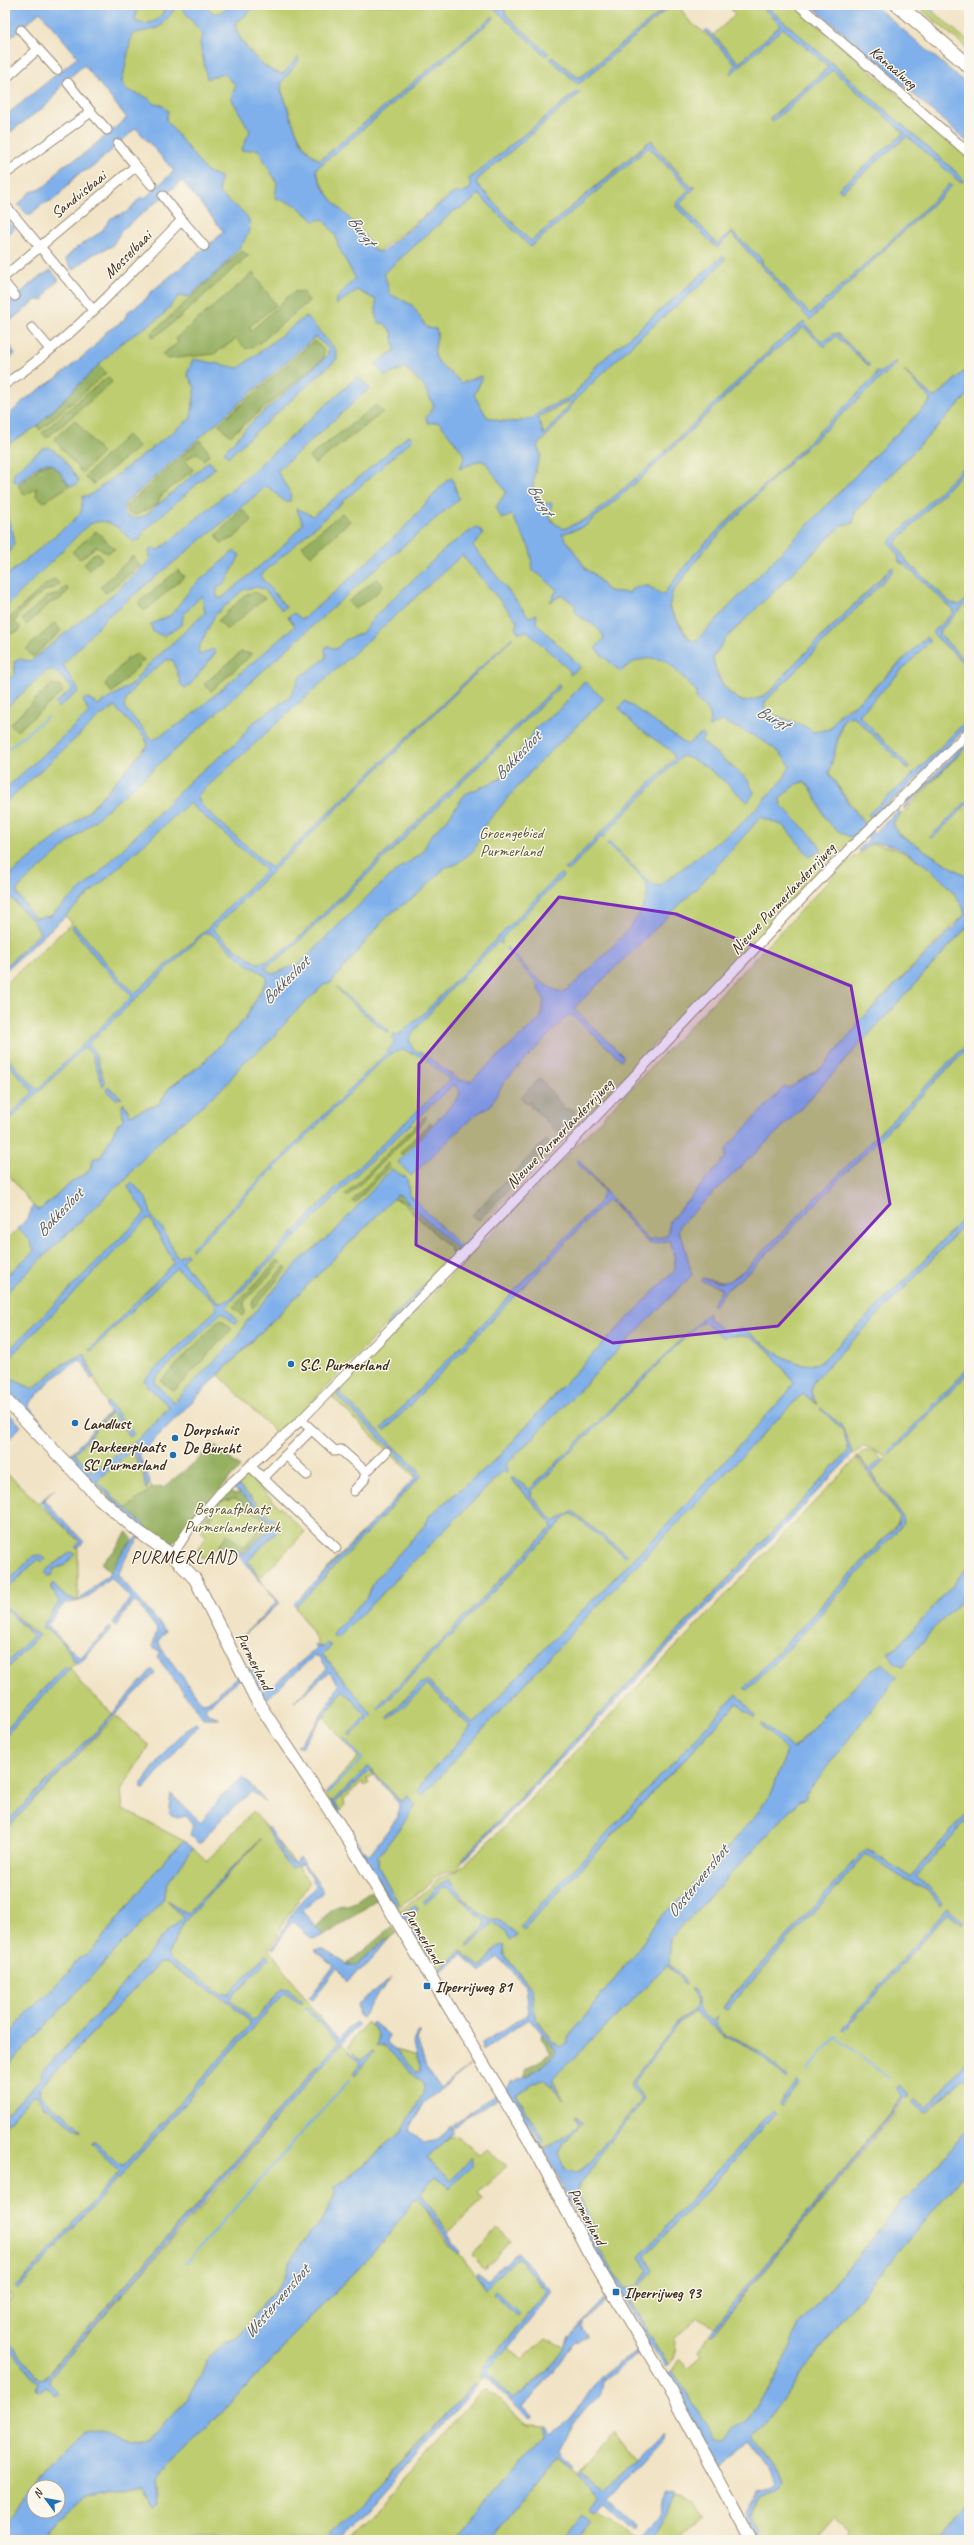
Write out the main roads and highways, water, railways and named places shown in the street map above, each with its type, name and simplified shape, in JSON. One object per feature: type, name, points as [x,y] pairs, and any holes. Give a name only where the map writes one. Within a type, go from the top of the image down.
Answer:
[{"type":"main road","points":[[898,5],[969,66]]},
{"type":"water","name":"Burgt","points":[[5,5],[141,5],[137,9],[135,18],[137,22],[151,23],[162,14],[164,5],[206,5],[213,13],[218,13],[235,5],[257,5],[235,24],[237,31],[246,47],[253,55],[268,68],[276,72],[283,74],[298,57],[299,60],[282,82],[281,90],[300,139],[305,147],[320,160],[493,16],[494,18],[316,169],[319,179],[330,197],[359,228],[372,247],[378,252],[383,251],[451,195],[456,192],[461,194],[471,188],[469,179],[578,91],[580,93],[479,178],[476,183],[528,239],[531,241],[652,140],[655,148],[691,187],[695,187],[680,204],[717,244],[732,232],[761,258],[762,263],[810,314],[877,254],[950,184],[952,186],[810,320],[732,234],[717,248],[676,207],[677,201],[689,190],[649,147],[530,247],[479,194],[467,205],[455,210],[384,273],[390,294],[412,305],[427,328],[436,329],[437,336],[435,355],[436,359],[442,366],[461,383],[481,376],[482,379],[474,395],[487,417],[500,421],[517,422],[533,418],[540,411],[573,396],[597,365],[723,256],[725,259],[703,283],[637,340],[578,397],[558,424],[537,446],[541,455],[534,478],[534,494],[537,500],[543,503],[552,503],[549,516],[554,523],[564,529],[590,517],[651,465],[777,343],[804,322],[814,335],[824,342],[832,334],[838,334],[870,365],[869,366],[836,336],[825,346],[821,345],[804,327],[769,355],[637,482],[585,526],[562,534],[587,570],[594,574],[608,591],[629,593],[634,587],[648,586],[663,595],[696,552],[876,376],[876,372],[880,373],[896,361],[897,363],[779,473],[704,550],[672,593],[669,608],[687,637],[695,642],[880,450],[929,403],[930,399],[904,371],[933,397],[937,396],[969,367],[969,394],[855,512],[853,523],[842,525],[725,639],[713,658],[719,678],[732,695],[744,702],[760,698],[771,691],[788,670],[893,567],[895,569],[765,702],[764,708],[776,716],[801,725],[813,732],[830,729],[840,715],[876,686],[926,637],[930,641],[860,714],[860,717],[910,767],[908,769],[853,716],[845,718],[842,723],[829,773],[849,804],[873,834],[899,810],[901,813],[893,823],[898,834],[969,878],[969,925],[793,1117],[681,1224],[678,1231],[683,1241],[692,1275],[506,1465],[509,1471],[507,1473],[503,1471],[337,1639],[333,1637],[336,1630],[368,1596],[375,1580],[426,1524],[430,1515],[500,1456],[563,1385],[675,1270],[675,1258],[669,1240],[652,1244],[647,1242],[612,1202],[606,1201],[385,1431],[382,1428],[598,1204],[604,1191],[576,1162],[578,1160],[648,1240],[667,1236],[670,1221],[726,1157],[726,1150],[731,1143],[784,1087],[789,1088],[824,1066],[856,1028],[859,1021],[956,925],[965,914],[961,903],[940,878],[911,855],[896,847],[882,843],[871,844],[861,852],[858,850],[869,839],[860,829],[852,838],[833,827],[824,816],[809,786],[804,782],[796,784],[780,798],[781,805],[814,838],[822,850],[810,857],[784,826],[761,817],[701,884],[576,1006],[575,1010],[624,1057],[621,1060],[572,1015],[567,1016],[505,1081],[490,1106],[475,1115],[411,1176],[398,1162],[458,1098],[460,1092],[454,1084],[360,1171],[226,1307],[237,1321],[235,1324],[222,1312],[155,1379],[156,1384],[174,1402],[238,1337],[246,1322],[299,1261],[335,1231],[391,1169],[407,1178],[409,1194],[461,1247],[474,1234],[476,1235],[388,1326],[385,1325],[456,1253],[458,1249],[401,1196],[397,1195],[139,1455],[150,1481],[146,1490],[143,1472],[134,1453],[129,1452],[97,1481],[147,1528],[127,1555],[118,1575],[166,1631],[158,1641],[161,1648],[202,1703],[208,1702],[239,1675],[252,1668],[262,1687],[270,1688],[317,1648],[315,1644],[323,1648],[327,1643],[331,1646],[323,1655],[372,1715],[351,1736],[349,1734],[366,1715],[343,1690],[301,1748],[297,1746],[313,1729],[339,1685],[329,1672],[294,1702],[327,1668],[320,1657],[314,1656],[266,1699],[249,1674],[240,1679],[205,1708],[208,1714],[220,1718],[203,1718],[158,1658],[160,1652],[159,1650],[154,1649],[153,1645],[157,1629],[137,1603],[132,1602],[116,1626],[113,1624],[130,1598],[111,1577],[90,1595],[80,1601],[65,1603],[47,1625],[80,1658],[110,1627],[112,1629],[79,1663],[72,1660],[71,1655],[61,1641],[42,1627],[59,1602],[51,1586],[53,1583],[63,1595],[78,1601],[111,1572],[124,1549],[138,1537],[143,1529],[64,1452],[70,1456],[109,1412],[105,1405],[108,1402],[134,1434],[130,1437],[111,1412],[75,1454],[93,1472],[136,1441],[170,1407],[147,1386],[144,1380],[217,1309],[215,1303],[176,1268],[91,1351],[89,1350],[174,1263],[150,1219],[147,1219],[5,1362],[5,1354],[145,1213],[128,1187],[132,1182],[146,1198],[153,1219],[163,1229],[176,1256],[180,1257],[186,1253],[188,1255],[182,1261],[189,1271],[218,1302],[222,1303],[230,1299],[338,1186],[450,1080],[426,1060],[428,1057],[459,1080],[471,1081],[541,1018],[544,1000],[536,982],[506,949],[507,947],[539,980],[555,990],[563,992],[573,985],[621,938],[633,923],[642,908],[647,895],[646,884],[644,880],[607,844],[609,842],[651,884],[659,886],[740,825],[783,780],[790,766],[777,751],[751,734],[722,721],[709,727],[710,714],[696,699],[696,691],[668,662],[655,659],[636,661],[621,672],[595,649],[604,638],[602,633],[577,614],[574,610],[576,606],[562,595],[550,602],[557,590],[540,575],[533,571],[530,549],[512,515],[502,519],[496,507],[506,492],[487,464],[481,460],[459,469],[465,457],[464,454],[439,422],[428,423],[426,418],[434,406],[423,385],[405,368],[385,376],[375,364],[395,350],[392,332],[384,323],[379,323],[376,318],[376,300],[357,290],[336,305],[337,298],[355,278],[338,246],[336,236],[323,219],[314,221],[296,205],[275,198],[277,183],[258,149],[241,151],[250,131],[231,98],[236,85],[223,73],[207,79],[200,43],[203,35],[181,7],[176,8],[159,28],[132,34],[122,82],[127,90],[148,98],[154,104],[162,105],[168,111],[166,120],[206,171],[220,177],[219,192],[242,211],[248,218],[250,227],[246,238],[229,260],[189,297],[179,296],[162,316],[120,344],[36,427],[5,446],[5,419],[23,401],[58,377],[92,349],[106,332],[123,321],[129,311],[145,300],[151,292],[224,232],[182,181],[122,230],[112,246],[92,255],[73,270],[65,259],[76,248],[101,232],[111,218],[127,212],[141,197],[144,199],[174,171],[136,128],[94,166],[77,175],[55,199],[41,205],[29,216],[18,205],[30,192],[38,190],[48,184],[62,166],[80,157],[127,118],[84,65],[63,83],[49,103],[5,136],[5,116],[78,57],[40,12],[5,42]],"holes":[[[569,401],[571,403],[544,435],[538,418],[544,413]]]},
{"type":"water","points":[[490,5],[501,9],[506,5],[511,5],[505,10],[505,14],[549,54],[546,56]]},
{"type":"water","points":[[669,5],[672,5],[578,84],[550,59],[552,57],[577,77],[581,77]]},
{"type":"water","points":[[760,5],[765,5],[956,172],[964,180],[963,182],[959,181],[907,136],[841,192],[838,189],[904,133],[833,70],[772,122],[770,119],[829,67],[783,28],[731,74],[730,72],[736,65],[705,31],[707,29],[739,63],[781,25]]},
{"type":"water","points":[[811,5],[874,5],[969,86],[969,143]]},
{"type":"water","points":[[5,217],[15,228],[5,238]]},
{"type":"water","points":[[51,270],[59,280],[50,288],[43,300],[36,300],[5,325],[5,307],[35,280]]},
{"type":"water","points":[[306,316],[336,350],[337,359],[228,457],[224,452],[252,422],[327,356],[329,349],[315,337],[125,503],[123,510],[128,517],[138,518],[146,515],[209,461],[215,468],[144,531],[141,539],[133,542],[118,528],[107,522],[94,523],[87,526],[5,608],[5,577],[73,521],[81,512],[83,496],[89,496],[191,418],[195,388],[187,374],[193,359],[239,368]]},
{"type":"water","points":[[5,337],[15,354],[9,359],[5,356]]},
{"type":"water","points":[[357,377],[370,388],[277,471],[291,494],[290,501],[284,501],[267,486],[107,617],[63,665],[79,691],[58,708],[55,703],[73,689],[56,672],[48,670],[5,709],[5,683],[15,674],[14,662],[18,659],[31,661],[111,596],[150,560],[149,550],[153,548],[159,550],[246,477]]},
{"type":"water","name":"Bokkesloot","points":[[409,435],[413,439],[260,576],[286,607],[282,610],[264,589],[256,587],[243,590],[215,615],[198,649],[199,655],[213,649],[216,652],[190,685],[185,688],[181,685],[173,660],[166,660],[140,681],[130,693],[124,707],[153,740],[186,720],[295,626],[288,617],[294,613],[302,619],[336,591],[403,529],[447,480],[452,478],[459,499],[370,574],[189,738],[21,885],[17,891],[18,895],[34,918],[50,916],[96,876],[192,779],[238,742],[251,724],[290,697],[300,677],[326,658],[325,649],[327,646],[336,649],[345,640],[362,633],[375,616],[446,548],[476,527],[482,531],[483,535],[473,546],[529,617],[537,614],[536,623],[581,667],[570,675],[570,671],[527,631],[520,633],[516,630],[517,621],[462,555],[197,796],[202,806],[271,868],[512,637],[513,638],[213,929],[228,943],[257,963],[266,962],[290,946],[559,684],[560,687],[291,949],[265,968],[273,974],[300,963],[372,892],[400,868],[422,853],[431,835],[447,820],[465,794],[500,779],[537,727],[564,705],[584,681],[604,699],[535,767],[483,827],[478,843],[472,852],[455,865],[446,867],[417,895],[387,916],[331,983],[324,985],[294,1013],[267,1044],[242,1064],[226,1085],[159,1142],[135,1167],[125,1181],[115,1188],[5,1294],[5,1277],[34,1251],[30,1241],[18,1229],[29,1216],[33,1206],[38,1210],[42,1208],[72,1182],[89,1171],[94,1158],[101,1157],[116,1127],[123,1119],[122,1105],[124,1103],[130,1115],[159,1104],[169,1088],[201,1065],[245,1019],[267,979],[264,974],[250,966],[210,933],[205,933],[88,1044],[95,1053],[105,1083],[103,1086],[92,1055],[85,1047],[5,1124],[5,1120],[33,1092],[5,1060],[5,1055],[37,1090],[132,996],[103,966],[72,928],[74,925],[111,969],[135,993],[208,928],[266,870],[189,803],[5,971],[5,967],[40,933],[34,922],[10,897],[5,901],[5,879],[90,810],[148,745],[145,737],[114,707],[99,717],[5,803],[5,789],[89,713],[83,700],[87,698],[98,705],[132,684],[145,668],[205,613],[202,595],[184,614],[181,625],[164,636],[153,632],[151,624],[171,615],[192,587],[234,551],[240,555],[226,582],[217,588],[217,598],[222,598],[282,547],[303,524],[296,508],[313,516]]},
{"type":"water","points":[[49,447],[61,456],[77,478],[79,482],[76,485],[70,486],[57,469],[47,463],[42,464],[20,482],[17,483],[13,480],[14,472],[42,449]]},
{"type":"water","points":[[969,462],[969,466],[895,543],[908,563],[951,603],[960,605],[969,597],[969,600],[940,631],[939,634],[969,665],[969,668],[932,633],[953,613],[953,610],[904,564],[899,562],[898,555],[889,542]]},
{"type":"water","points":[[5,513],[14,536],[14,541],[10,552],[5,557]]},
{"type":"water","points":[[625,701],[687,745],[701,734],[705,736],[701,741],[748,780],[754,793],[748,802],[709,769],[691,759],[682,756],[604,835],[605,837],[600,838],[568,871],[565,869],[675,758],[670,750],[635,726],[619,708]]},
{"type":"water","points":[[969,718],[969,725],[907,788],[870,817],[868,814],[912,776],[913,773],[919,769]]},
{"type":"water","points":[[969,739],[969,744],[904,809],[903,807]]},
{"type":"water","points":[[969,799],[969,802],[932,839],[930,837]]},
{"type":"water","points":[[561,873],[563,876],[502,938],[502,944],[498,942],[444,996],[411,1035],[409,1040],[414,1050],[424,1054],[422,1057],[402,1050],[394,1052],[383,1060],[193,1250],[191,1248],[388,1051],[394,1042],[392,1037],[394,1035],[397,1036],[422,1015]]},
{"type":"water","points":[[336,987],[389,1031],[388,1034],[349,1001]]},
{"type":"water","points":[[969,1042],[969,1047],[752,1269],[726,1290],[714,1306],[712,1305],[721,1291],[720,1287],[701,1281],[702,1278],[716,1282],[726,1282],[747,1268]]},
{"type":"water","points":[[108,1087],[122,1098],[116,1099],[106,1090]]},
{"type":"water","points":[[969,1212],[969,1219],[922,1270],[817,1377],[811,1390],[817,1404],[804,1394],[799,1397],[583,1621],[422,1796],[417,1791],[424,1780],[471,1727],[427,1685],[389,1719],[388,1717],[420,1684],[427,1681],[474,1724],[547,1646],[664,1528],[788,1392],[794,1382],[772,1354],[759,1342],[744,1336],[722,1337],[704,1322],[697,1326],[531,1492],[531,1496],[554,1522],[572,1511],[627,1555],[625,1557],[572,1514],[568,1515],[379,1709],[377,1707],[552,1527],[552,1524],[511,1478],[513,1476],[529,1490],[708,1313],[709,1319],[725,1332],[742,1329],[790,1360],[801,1364],[811,1365],[821,1362],[918,1267]]},
{"type":"water","points":[[401,1321],[405,1322],[341,1385],[340,1394],[418,1469],[421,1476],[296,1607],[294,1604],[416,1477],[415,1473],[337,1396],[339,1384]]},
{"type":"water","points":[[84,1353],[94,1378],[91,1379],[83,1362],[79,1360],[51,1380],[28,1405],[44,1425],[42,1428],[5,1387],[5,1376],[33,1389],[60,1366]]},
{"type":"water","points":[[969,1367],[969,1372],[890,1455],[888,1453]]},
{"type":"water","points":[[821,1408],[842,1426],[853,1454],[464,1860],[463,1858],[495,1824],[849,1451],[842,1429],[820,1409]]},
{"type":"water","points":[[5,1409],[21,1426],[5,1444],[5,1428],[11,1423],[5,1415]]},
{"type":"water","points":[[858,1457],[869,1470],[882,1459],[884,1461],[871,1473],[903,1517],[904,1523],[790,1647],[747,1690],[744,1688],[898,1524],[900,1517]]},
{"type":"water","points":[[239,1486],[281,1527],[248,1561],[264,1585],[280,1603],[241,1637],[277,1602],[240,1556],[237,1558],[233,1552],[236,1550],[244,1554],[273,1525],[258,1508],[232,1487]]},
{"type":"water","points":[[55,1489],[44,1500],[84,1542],[78,1548],[75,1547],[80,1542],[40,1502]]},
{"type":"water","points":[[71,1552],[75,1554],[65,1565],[54,1569],[52,1575],[48,1577],[45,1571]]},
{"type":"water","points":[[38,1555],[45,1559],[42,1562],[38,1559],[5,1591],[5,1585],[33,1556]]},
{"type":"water","points":[[969,1566],[969,1594],[933,1629],[903,1666],[894,1663],[888,1652],[898,1647]]},
{"type":"water","points":[[7,1608],[31,1631],[39,1635],[5,1671],[5,1665],[33,1636],[5,1609]]},
{"type":"water","points":[[883,1663],[897,1677],[806,1794],[806,1799],[800,1800],[671,1938],[669,1963],[687,1983],[686,1985],[667,1964],[627,2006],[553,2078],[553,2084],[564,2100],[544,2079],[516,2094],[544,2141],[541,2145],[509,2093],[469,2114],[452,2130],[453,2132],[427,2159],[451,2181],[471,2158],[471,2167],[450,2188],[434,2177],[421,2192],[460,2252],[457,2254],[419,2198],[413,2200],[388,2236],[367,2260],[286,2342],[279,2355],[274,2358],[156,2479],[158,2502],[154,2505],[142,2484],[84,2497],[66,2514],[66,2479],[37,2479],[42,2472],[84,2430],[92,2429],[101,2431],[124,2442],[132,2444],[140,2444],[148,2441],[188,2398],[199,2380],[208,2359],[225,2341],[237,2337],[266,2300],[276,2292],[285,2278],[290,2262],[308,2234],[320,2223],[328,2210],[335,2193],[334,2187],[373,2158],[386,2143],[402,2131],[423,2094],[424,2085],[383,2045],[378,2047],[376,2045],[378,2036],[377,2032],[371,2025],[373,2022],[389,2035],[387,2042],[416,2072],[420,2072],[413,2043],[419,2032],[421,2033],[417,2039],[426,2067],[440,2088],[473,2063],[424,2103],[409,2130],[424,2142],[438,2139],[474,2108],[504,2090],[511,2082],[530,2076],[554,2056],[556,2050],[529,2018],[483,2051],[482,2043],[529,2013],[526,1986],[498,1957],[481,1973],[462,1955],[436,1975],[399,1914],[416,1906],[418,1909],[408,1922],[432,1962],[440,1969],[461,1951],[481,1968],[496,1949],[504,1945],[505,1956],[532,1989],[535,2018],[552,2041],[560,2047],[567,2043],[568,2038],[644,1941],[657,1920],[685,1895],[692,1883],[728,1848],[768,1799],[787,1751],[761,1725],[763,1724],[794,1749],[828,1711],[876,1667]]},
{"type":"water","points":[[64,1667],[70,1668],[5,1736],[5,1730]]},
{"type":"water","points":[[152,1669],[155,1673],[5,1830],[5,1824],[107,1720]]},
{"type":"water","points":[[737,1694],[756,1716],[755,1718],[737,1703],[523,1930],[520,1926]]},
{"type":"water","points":[[196,1723],[198,1725],[143,1790],[140,1786],[172,1743],[192,1724]]},
{"type":"water","points":[[368,1766],[399,1800],[403,1801],[407,1795],[416,1806],[378,1857],[378,1866],[398,1903],[394,1906],[358,1845],[369,1855],[398,1817],[399,1804],[370,1770],[335,1803],[340,1811],[338,1812],[331,1800],[334,1801]]},
{"type":"water","points":[[243,1777],[266,1802],[252,1792],[222,1818],[199,1844],[190,1835],[193,1825],[187,1816],[177,1818],[170,1814],[169,1807],[171,1794],[201,1823],[218,1800]]},
{"type":"water","points":[[969,1811],[969,1817],[916,1877],[930,1887],[942,1903],[940,1906],[928,1890],[904,1879],[866,1854],[727,2009],[723,2007],[863,1852],[867,1849],[910,1877]]},
{"type":"water","points":[[268,1827],[288,1859],[295,1864],[300,1858],[324,1891],[302,1911],[324,1936],[311,1939],[293,1921],[286,1928],[275,1949],[273,1948],[294,1910],[315,1887],[311,1876],[302,1864],[291,1868],[285,1862],[267,1829]]},
{"type":"water","points":[[260,1839],[184,1922],[167,1956],[172,1962],[194,1974],[222,1994],[229,1994],[266,1954],[269,1958],[230,1999],[252,2020],[256,2019],[282,1988],[288,1989],[302,2002],[301,2004],[285,1992],[18,2290],[16,2288],[119,2172],[92,2144],[94,2141],[121,2166],[124,2166],[250,2025],[250,2022],[230,2003],[166,1963],[159,1963],[40,2088],[39,2094],[75,2124],[81,2132],[45,2106],[36,2095],[32,2097],[5,2125],[5,2116],[41,2078],[42,2072],[50,2063],[99,2013],[163,1936],[183,1917],[167,1900],[187,1914]]},
{"type":"water","points":[[184,1841],[193,1848],[167,1884],[163,1900],[5,2069],[5,2040],[29,2011],[69,1972],[78,1959],[92,1951],[166,1858]]},
{"type":"water","points":[[449,1878],[464,1899],[488,1919],[498,1919],[517,1934],[511,1941],[505,1930],[493,1922],[469,1947],[467,1946],[484,1927],[485,1921],[448,1887],[443,1887],[425,1904],[423,1902],[434,1889]]},
{"type":"water","points":[[947,1908],[964,1922],[962,1924],[947,1913],[844,2031],[842,2029]]},
{"type":"water","points":[[385,1940],[387,1941],[368,1964],[347,1981],[337,1968],[313,1999],[309,1998],[334,1966],[315,1950],[322,1949],[350,1966],[355,1966]]},
{"type":"water","points":[[392,1978],[377,1995],[362,2018],[359,2016],[357,2004]]},
{"type":"water","points":[[691,1987],[697,1995],[698,2007],[700,2011],[713,2021],[718,2017],[715,2024],[724,2034],[759,2051],[788,2077],[787,2079],[755,2051],[726,2037],[694,2012],[679,2023],[633,2083],[643,2098],[641,2104],[614,2136],[579,2185],[578,2192],[593,2228],[596,2245],[625,2289],[636,2286],[636,2288],[629,2295],[629,2300],[668,2365],[665,2367],[652,2346],[649,2345],[603,2381],[601,2394],[587,2406],[576,2420],[560,2451],[562,2456],[575,2468],[573,2470],[560,2459],[557,2459],[491,2540],[456,2540],[506,2474],[545,2437],[544,2428],[546,2426],[550,2433],[559,2428],[579,2408],[602,2376],[641,2349],[649,2340],[592,2246],[543,2148],[550,2147],[579,2125],[577,2115],[582,2123],[561,2146],[558,2154],[565,2170],[575,2174],[581,2171],[640,2102],[640,2097],[631,2087],[631,2082],[679,2020],[694,2010],[696,2003]]},
{"type":"water","points":[[306,2006],[339,2039],[355,2022],[358,2025],[50,2377],[49,2382],[59,2394],[57,2396],[45,2386],[38,2392],[36,2390],[38,2382],[5,2343],[5,2338],[40,2379],[45,2378],[336,2045],[338,2042],[304,2008]]},
{"type":"water","points":[[347,2050],[361,2060],[373,2051],[374,2052],[355,2075],[353,2073],[360,2063]]},
{"type":"water","points":[[969,2060],[969,2083],[963,2078],[926,2113],[912,2102],[915,2099],[927,2108]]},
{"type":"water","points":[[797,2080],[799,2082],[781,2106],[779,2104]]},
{"type":"water","points":[[898,2085],[909,2095],[905,2097],[712,2334],[709,2333],[903,2097],[896,2088]]},
{"type":"water","points":[[772,2110],[775,2113],[714,2183],[645,2256],[653,2271],[640,2285],[639,2283],[648,2270],[639,2257]]},
{"type":"water","points":[[969,2125],[969,2168],[840,2321],[762,2429],[753,2437],[785,2481],[780,2488],[761,2495],[749,2515],[763,2540],[757,2540],[744,2515],[758,2490],[772,2487],[778,2481],[750,2441],[718,2470],[668,2374],[672,2371],[677,2377],[715,2439],[724,2440],[734,2428],[748,2419],[777,2376],[799,2324],[852,2264],[890,2217],[901,2200],[910,2197],[933,2171]]},
{"type":"water","points":[[518,2252],[551,2291],[536,2313],[487,2372],[514,2399],[542,2376],[565,2348],[569,2337],[606,2298],[608,2300],[583,2324],[582,2329],[588,2335],[575,2343],[524,2407],[534,2417],[531,2420],[488,2378],[480,2376],[483,2368],[545,2294],[545,2290],[519,2258],[515,2259],[485,2289],[475,2274],[476,2272],[488,2281],[500,2267]]},
{"type":"water","points":[[496,2290],[520,2314],[517,2316],[494,2293]]},
{"type":"water","points":[[474,2384],[476,2387],[341,2540],[327,2540],[417,2447]]},
{"type":"water","points":[[663,2433],[662,2440],[607,2499],[635,2524],[634,2527],[631,2528],[604,2504],[596,2514],[590,2510],[598,2498],[578,2476],[580,2473],[603,2492]]},
{"type":"water","points":[[664,2492],[675,2494],[675,2497],[650,2540],[636,2540],[660,2512]]},
{"type":"water","points":[[26,2494],[26,2519],[61,2519],[39,2540],[5,2540],[5,2522]]},
{"type":"water","points":[[969,2503],[969,2540],[942,2540]]},
{"type":"water","points":[[584,2515],[592,2521],[579,2540],[563,2540]]},
{"type":"waterway","points":[[927,5],[934,12]]},
{"type":"waterway","points":[[5,751],[47,717]]},
{"type":"waterway","points":[[48,1433],[65,1451]]},
{"type":"waterway","points":[[328,1794],[327,1793],[362,1759],[345,1739]]},
{"type":"waterway","points":[[338,1811],[363,1851]]},
{"type":"waterway","points":[[807,2070],[836,2037],[890,2078]]},
{"type":"waterway","points":[[185,2264],[349,2080]]},
{"type":"place","name":"S.C. Purmerland","points":[[291,1364]]},
{"type":"place","name":"Landlust","points":[[75,1423]]},
{"type":"place","name":"Dorpshuis De Burcht","points":[[175,1438]]},
{"type":"place","name":"Parkeerplaats SC Purmerland","points":[[173,1455]]},
{"type":"place","name":"Ilperrijweg 81","points":[[427,1986]]},
{"type":"place","name":"Ilperrijweg 93","points":[[616,2292]]},
{"type":"district","name":"PURMERLAND","points":[[184,1557]]},
{"type":"park label","name":"Groengebied Purmerland","points":[[511,841]]},
{"type":"park label","name":"Begraafplaats Purmerlanderkerk","points":[[232,1517]]},
{"type":"water label","name":"Oosterveersloot","points":[[697,1881]]},
{"type":"water label","name":"Westerveersloot","points":[[276,2301]]}]
